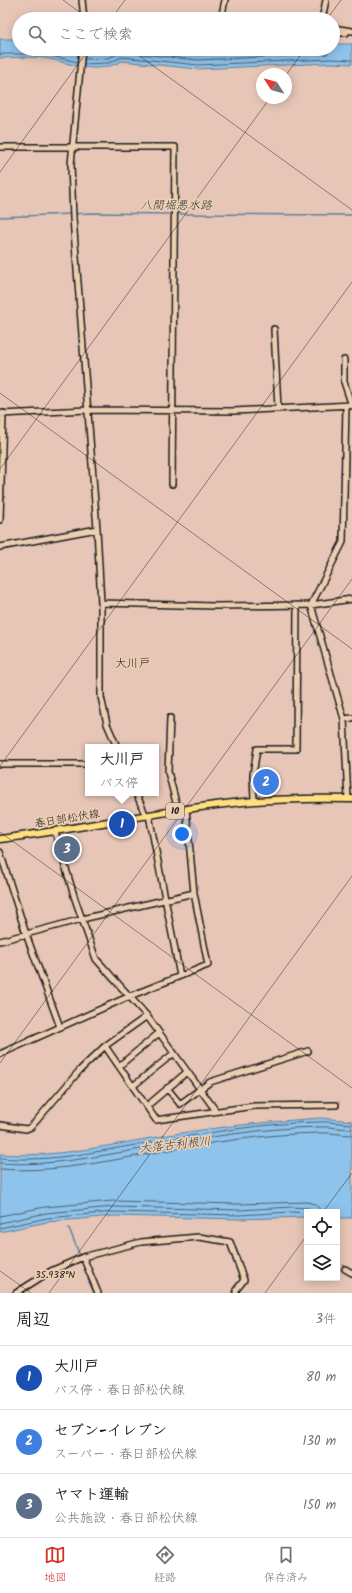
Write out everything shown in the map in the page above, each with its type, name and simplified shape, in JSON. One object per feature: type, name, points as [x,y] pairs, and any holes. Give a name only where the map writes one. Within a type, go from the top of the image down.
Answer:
[{"type":"main road","name":"春日部松伏線","points":[[0,839],[55,832],[178,810],[254,801],[350,799]]},
{"type":"street","points":[[82,0],[83,12]]},
{"type":"street","points":[[222,12],[225,0]]},
{"type":"street","points":[[323,12],[326,0]]},
{"type":"street","points":[[340,29],[352,32]]},
{"type":"street","points":[[340,33],[352,32]]},
{"type":"street","points":[[81,56],[72,146],[73,218],[97,530],[101,603],[101,697],[107,724],[116,744]]},
{"type":"street","points":[[0,146],[175,147],[172,484]]},
{"type":"street","points":[[274,329],[278,408]]},
{"type":"street","points":[[344,360],[344,382],[350,406],[343,542],[311,605],[344,719],[350,799]]},
{"type":"street","points":[[0,520],[1,414],[88,410],[234,411],[350,406]]},
{"type":"street","points":[[0,547],[97,530]]},
{"type":"street","points":[[101,603],[215,606],[311,605],[352,599]]},
{"type":"street","points":[[254,801],[253,775],[257,749],[296,749],[297,605]]},
{"type":"street","points":[[170,718],[168,772],[178,810]]},
{"type":"street","points":[[344,719],[352,718]]},
{"type":"street","points":[[0,764],[85,764]]},
{"type":"street","points":[[138,796],[148,816],[180,976]]},
{"type":"street","points":[[0,1054],[130,996],[208,965],[194,893],[186,809]]},
{"type":"street","points":[[55,832],[96,959],[147,1016],[216,1111]]},
{"type":"street","points":[[0,852],[26,934],[60,1027]]},
{"type":"street","points":[[0,941],[82,919],[194,893]]},
{"type":"street","points":[[0,1119],[2,1125],[26,1129],[31,1127],[80,1070],[105,1046],[147,1016]]},
{"type":"street","points":[[119,1066],[159,1033]]},
{"type":"street","points":[[105,1046],[156,1120],[254,1106],[336,1105]]},
{"type":"street","points":[[168,1088],[180,1104],[210,1082],[308,1052]]},
{"type":"street","points":[[133,1086],[174,1053]]},
{"type":"street","points":[[147,1106],[187,1072]]},
{"type":"street","points":[[16,1293],[51,1271],[83,1257],[147,1241],[199,1237],[230,1242],[244,1280],[236,1290],[236,1293]]},
{"type":"street","points":[[83,1257],[98,1293]]},
{"type":"street","points":[[345,1269],[352,1273]]},
{"type":"water","points":[[0,39],[12,39],[12,56],[340,56],[340,44],[352,44],[352,64],[331,63],[197,69],[122,61],[102,68],[92,68],[44,58],[0,58]]},
{"type":"water","name":"大落古利根川","points":[[320,1118],[352,1121],[352,1218],[340,1218],[340,1209],[304,1209],[304,1217],[239,1219],[114,1216],[47,1222],[0,1232],[0,1154],[19,1155],[76,1151],[172,1134],[256,1123]]},
{"type":"waterway","name":"八間堀悪水路","points":[[0,217],[93,213],[172,214]]},
{"type":"waterway","name":"八間堀悪水路","points":[[176,214],[352,215]]},
{"type":"waterway","points":[[69,1228],[80,1256]]},
{"type":"waterway","points":[[82,1261],[87,1275]]},
{"type":"waterway","points":[[88,1279],[94,1293]]},
{"type":"place","name":"セブン-イレブン","points":[[266,782]]},
{"type":"place","name":"大川戸","points":[[122,824]]},
{"type":"place","name":"ヤマト運輸","points":[[67,849]]},
{"type":"district","name":"大川戸","points":[[133,663]]}]
